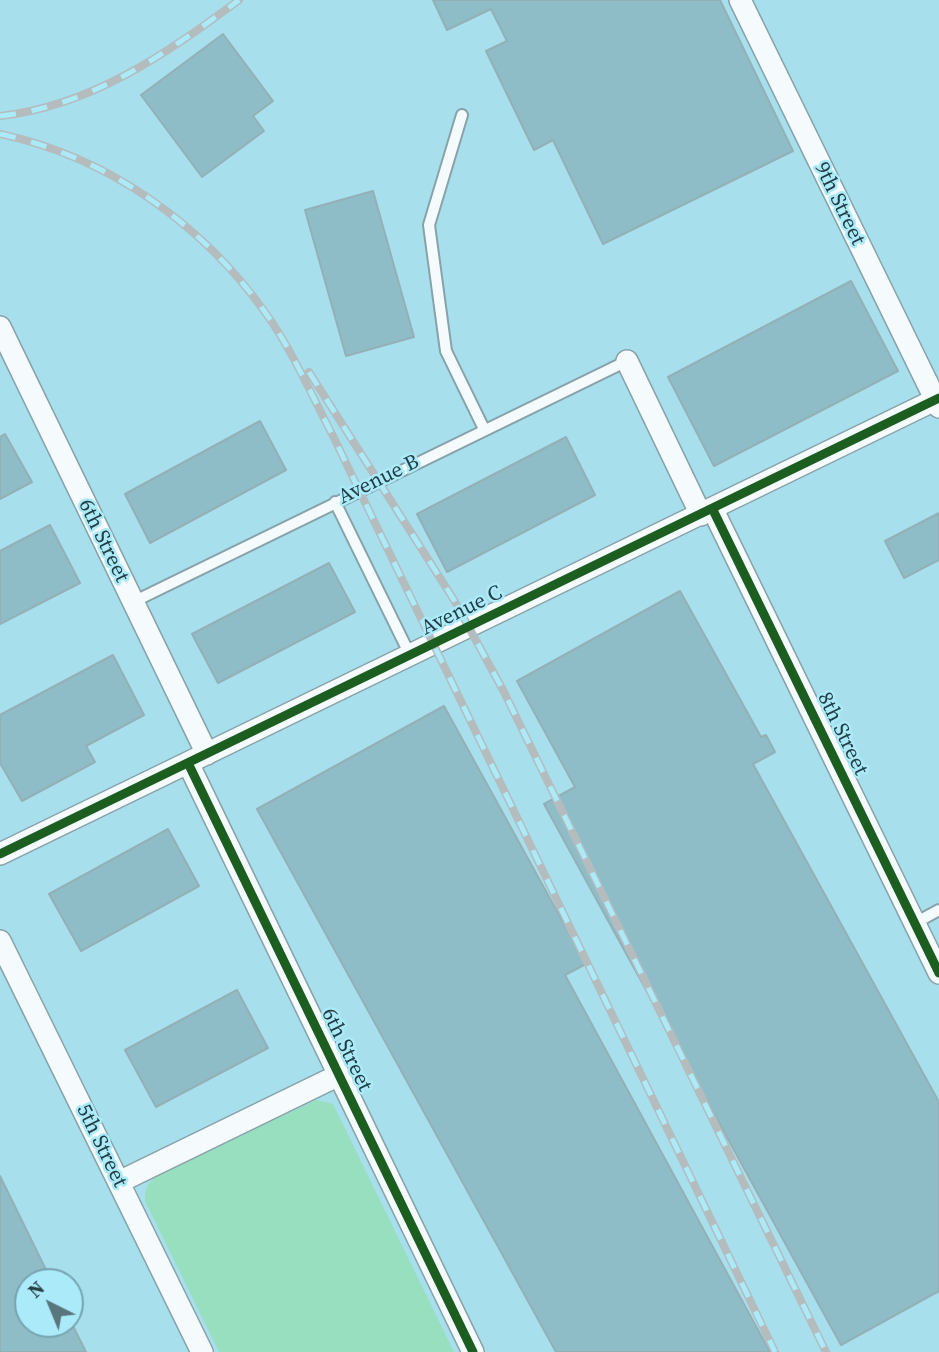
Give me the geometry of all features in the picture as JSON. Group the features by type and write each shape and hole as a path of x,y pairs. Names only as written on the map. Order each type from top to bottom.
{"street":[{"name":"9th Street","path":"740,0 938,402"},
{"name":"6th Street","path":"0,327 133,603 198,758 339,1075 473,1352"},
{"name":"8th Street","path":"627,361 707,512 939,973"},
{"name":"Avenue C","path":"0,854 938,402"},
{"name":"5th Street","path":"0,941 202,1352"},
{"path":"119,1182 339,1075"}],"lane":[{"path":"462,115 429,226 446,351 484,429"},
{"name":"Avenue B","path":"133,603 627,361"},
{"path":"335,502 410,655"},
{"path":"915,923 939,910"}],"shaded area":[{"path":"0,0 939,0 939,1352 0,1352"}],"green space":[{"path":"316,1100 333,1104 454,1352 219,1352 145,1201 147,1186 158,1175"}],"building":[{"path":"433,0 720,0 793,151 603,244 553,140 534,150 486,51 507,41 491,9 447,30"},
{"path":"223,34 273,101 253,116 264,131 202,177 141,95"},
{"path":"373,191 414,337 346,356 305,210"},
{"path":"851,281 898,371 714,466 668,377"},
{"path":"260,421 286,470 150,543 125,494"},
{"path":"5,434 32,482 0,499 0,437"},
{"path":"566,437 595,495 447,572 417,514"},
{"path":"939,513 939,560 904,578 885,541"},
{"path":"50,525 80,583 0,624 0,551"},
{"path":"329,563 355,612 218,683 192,634"},
{"path":"680,591 761,737 766,735 775,752 753,764 939,1102 939,1291 841,1345 544,804 575,787 517,681"},
{"path":"113,655 144,715 86,746 95,762 22,801 0,763 0,715"},
{"path":"444,706 586,964 565,975 770,1352 556,1352 257,809"},
{"path":"168,829 199,886 81,951 49,894"},
{"path":"237,990 268,1048 156,1107 125,1050"},
{"path":"0,1176 45,1268 14,1268 14,1338 79,1338 86,1352 0,1352"}],"railway":[{"path":"0,116 34,110 97,89 156,57 239,0"},
{"path":"0,134 78,159 115,177 150,199 183,224 213,252 242,282 276,329 333,436 775,1352"},
{"path":"309,372 454,600 504,692 826,1352"}],"cycle path":[{"path":"0,854 939,398"},
{"path":"713,510 939,973"},
{"path":"188,763 473,1352"}]}
